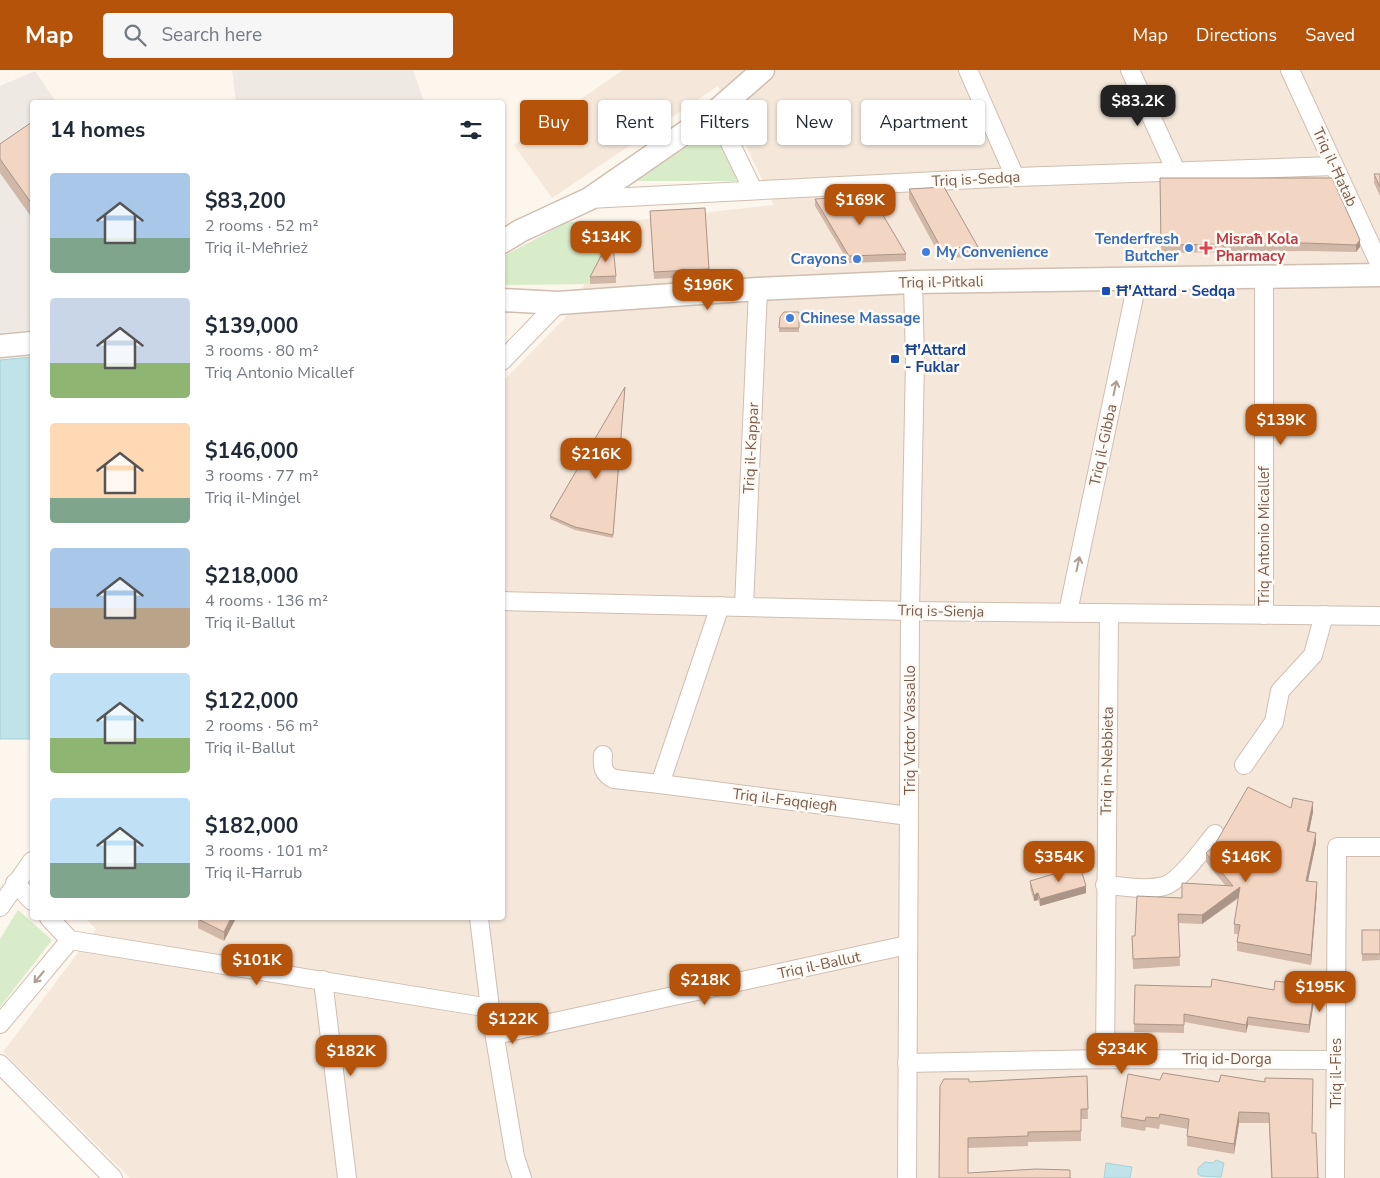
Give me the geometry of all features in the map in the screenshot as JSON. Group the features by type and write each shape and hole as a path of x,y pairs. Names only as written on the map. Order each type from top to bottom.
{"street":[{"path":"729,100 763,70"},
{"path":"968,70 1014,176"},
{"path":"1130,70 1176,171"},
{"name":"Triq il-Ħatab","path":"1290,70 1380,265"},
{"path":"505,240 520,231 589,199 681,135"},
{"path":"731,145 753,190"},
{"name":"Triq is-Sedqa","path":"589,199 1014,176 1334,166"},
{"name":"Triq il-Pitkali","path":"505,300 558,302 758,289 913,282 1380,275"},
{"name":"Triq Antonio Micallef","path":"1264,277 1264,615"},
{"name":"Triq il-Gibba","path":"1068,612 1138,278"},
{"name":"Triq Victor Vassallo","path":"907,1178 910,611 915,360 913,282"},
{"name":"Triq il-Kappar","path":"744,606 758,289"},
{"path":"505,358 558,302"},
{"path":"0,346 30,343"},
{"name":"Triq is-Sienja","path":"505,601 910,611 1380,616"},
{"path":"660,784 720,606"},
{"name":"Triq in-Nebbieta","path":"1105,1059 1105,885 1109,613"},
{"path":"1244,765 1274,722 1280,691 1313,656 1324,615"},
{"name":"Triq il-Faqqiegħ","path":"603,755 604,771 614,779 909,816"},
{"path":"1105,885 1150,888 1165,886 1177,878 1216,834"},
{"name":"Triq il-Fies","path":"1335,1178 1337,847 1380,847"},
{"path":"0,907 30,863"},
{"path":"15,883 30,899"},
{"path":"51,920 70,940 490,1008"},
{"path":"479,920 490,1008 496,1035 514,1157 522,1178"},
{"path":"0,1024 70,940"},
{"name":"Triq il-Ballut","path":"496,1035 907,946"},
{"path":"323,980 348,1178"},
{"name":"Triq id-Dorga","path":"907,1063 1105,1059 1336,1060"},
{"path":"0,1064 113,1178"}],"shaded area":[{"path":"232,70 413,70 423,100 236,100"},
{"path":"623,70 1380,70 1380,1178 130,1178 3,1052 96,929 87,920 505,920 505,379 565,318 621,222 774,205 746,145 767,145 767,100 725,100 718,86 697,100 681,100 681,111 671,118 671,100 598,100 598,145 631,145 552,198 514,145 520,141 520,145 588,145 588,100 579,100"},
{"path":"35,71 55,100 30,100 30,330 0,333 0,86"}],"green space":[{"path":"690,145 722,145 737,181 636,181"},
{"path":"567,222 621,222 588,284 505,285 505,255"},
{"path":"18,910 52,940 0,1007 0,939"}],"water":[{"path":"30,357 30,739 0,739 0,360"},
{"path":"1216,1160 1224,1163 1221,1177 1201,1176 1198,1174 1198,1168 1205,1162 1213,1163"},
{"path":"1106,1163 1132,1167 1130,1178 1104,1178"}],"building":[{"path":"30,123 30,201 0,159 0,144"},
{"path":"1374,174 1380,174 1380,187"},
{"path":"1160,178 1332,178 1360,240 1356,245 1306,243 1161,245"},
{"path":"944,187 978,247 941,248 909,189"},
{"path":"871,195 906,254 849,256 815,199"},
{"path":"705,208 709,269 654,272 650,211"},
{"path":"612,235 616,276 590,277"},
{"path":"784,312 799,312 799,328 779,328 780,317"},
{"path":"625,387 613,535 575,527 550,516"},
{"path":"1248,787 1291,808 1293,798 1313,802 1307,831 1316,833 1306,881 1317,882 1311,955 1237,942 1240,925 1234,924 1240,887 1202,915 1178,914 1180,957 1133,959 1132,936 1135,936 1137,896 1182,898 1182,883 1233,886 1206,853 1214,846"},
{"path":"1080,866 1086,886 1040,899 1038,893 1034,895 1030,881"},
{"path":"200,920 230,920 224,932"},
{"path":"1362,930 1380,930 1380,954 1362,954"},
{"path":"1212,979 1274,990 1275,981 1315,986 1309,1025 1248,1017 1246,1025 1184,1014 1184,1025 1134,1024 1135,985 1211,987"},
{"path":"1163,1073 1219,1082 1221,1075 1265,1082 1265,1078 1313,1079 1312,1133 1316,1133 1318,1178 1272,1178 1269,1113 1239,1112 1234,1144 1187,1136 1189,1119 1160,1114 1159,1118 1146,1117 1145,1121 1121,1117 1128,1074 1160,1080"},
{"path":"1087,1076 1088,1109 1081,1109 1081,1131 1028,1132 1028,1136 968,1138 968,1173 1036,1169 1070,1170 1070,1178 939,1178 940,1086 944,1079 969,1079 969,1082"}],"place":[{"name":"Tenderfresh Butcher","path":"1189,248"},
{"name":"Misraħ Kola Pharmacy","path":"1206,248"},
{"name":"My Convenience","path":"926,252"},
{"name":"Crayons","path":"857,259"},
{"name":"Ħ'Attard - Sedqa","path":"1106,291"},
{"name":"Chinese Massage","path":"790,318"},
{"name":"Ħ'Attard - Fuklar","path":"895,359"}]}
